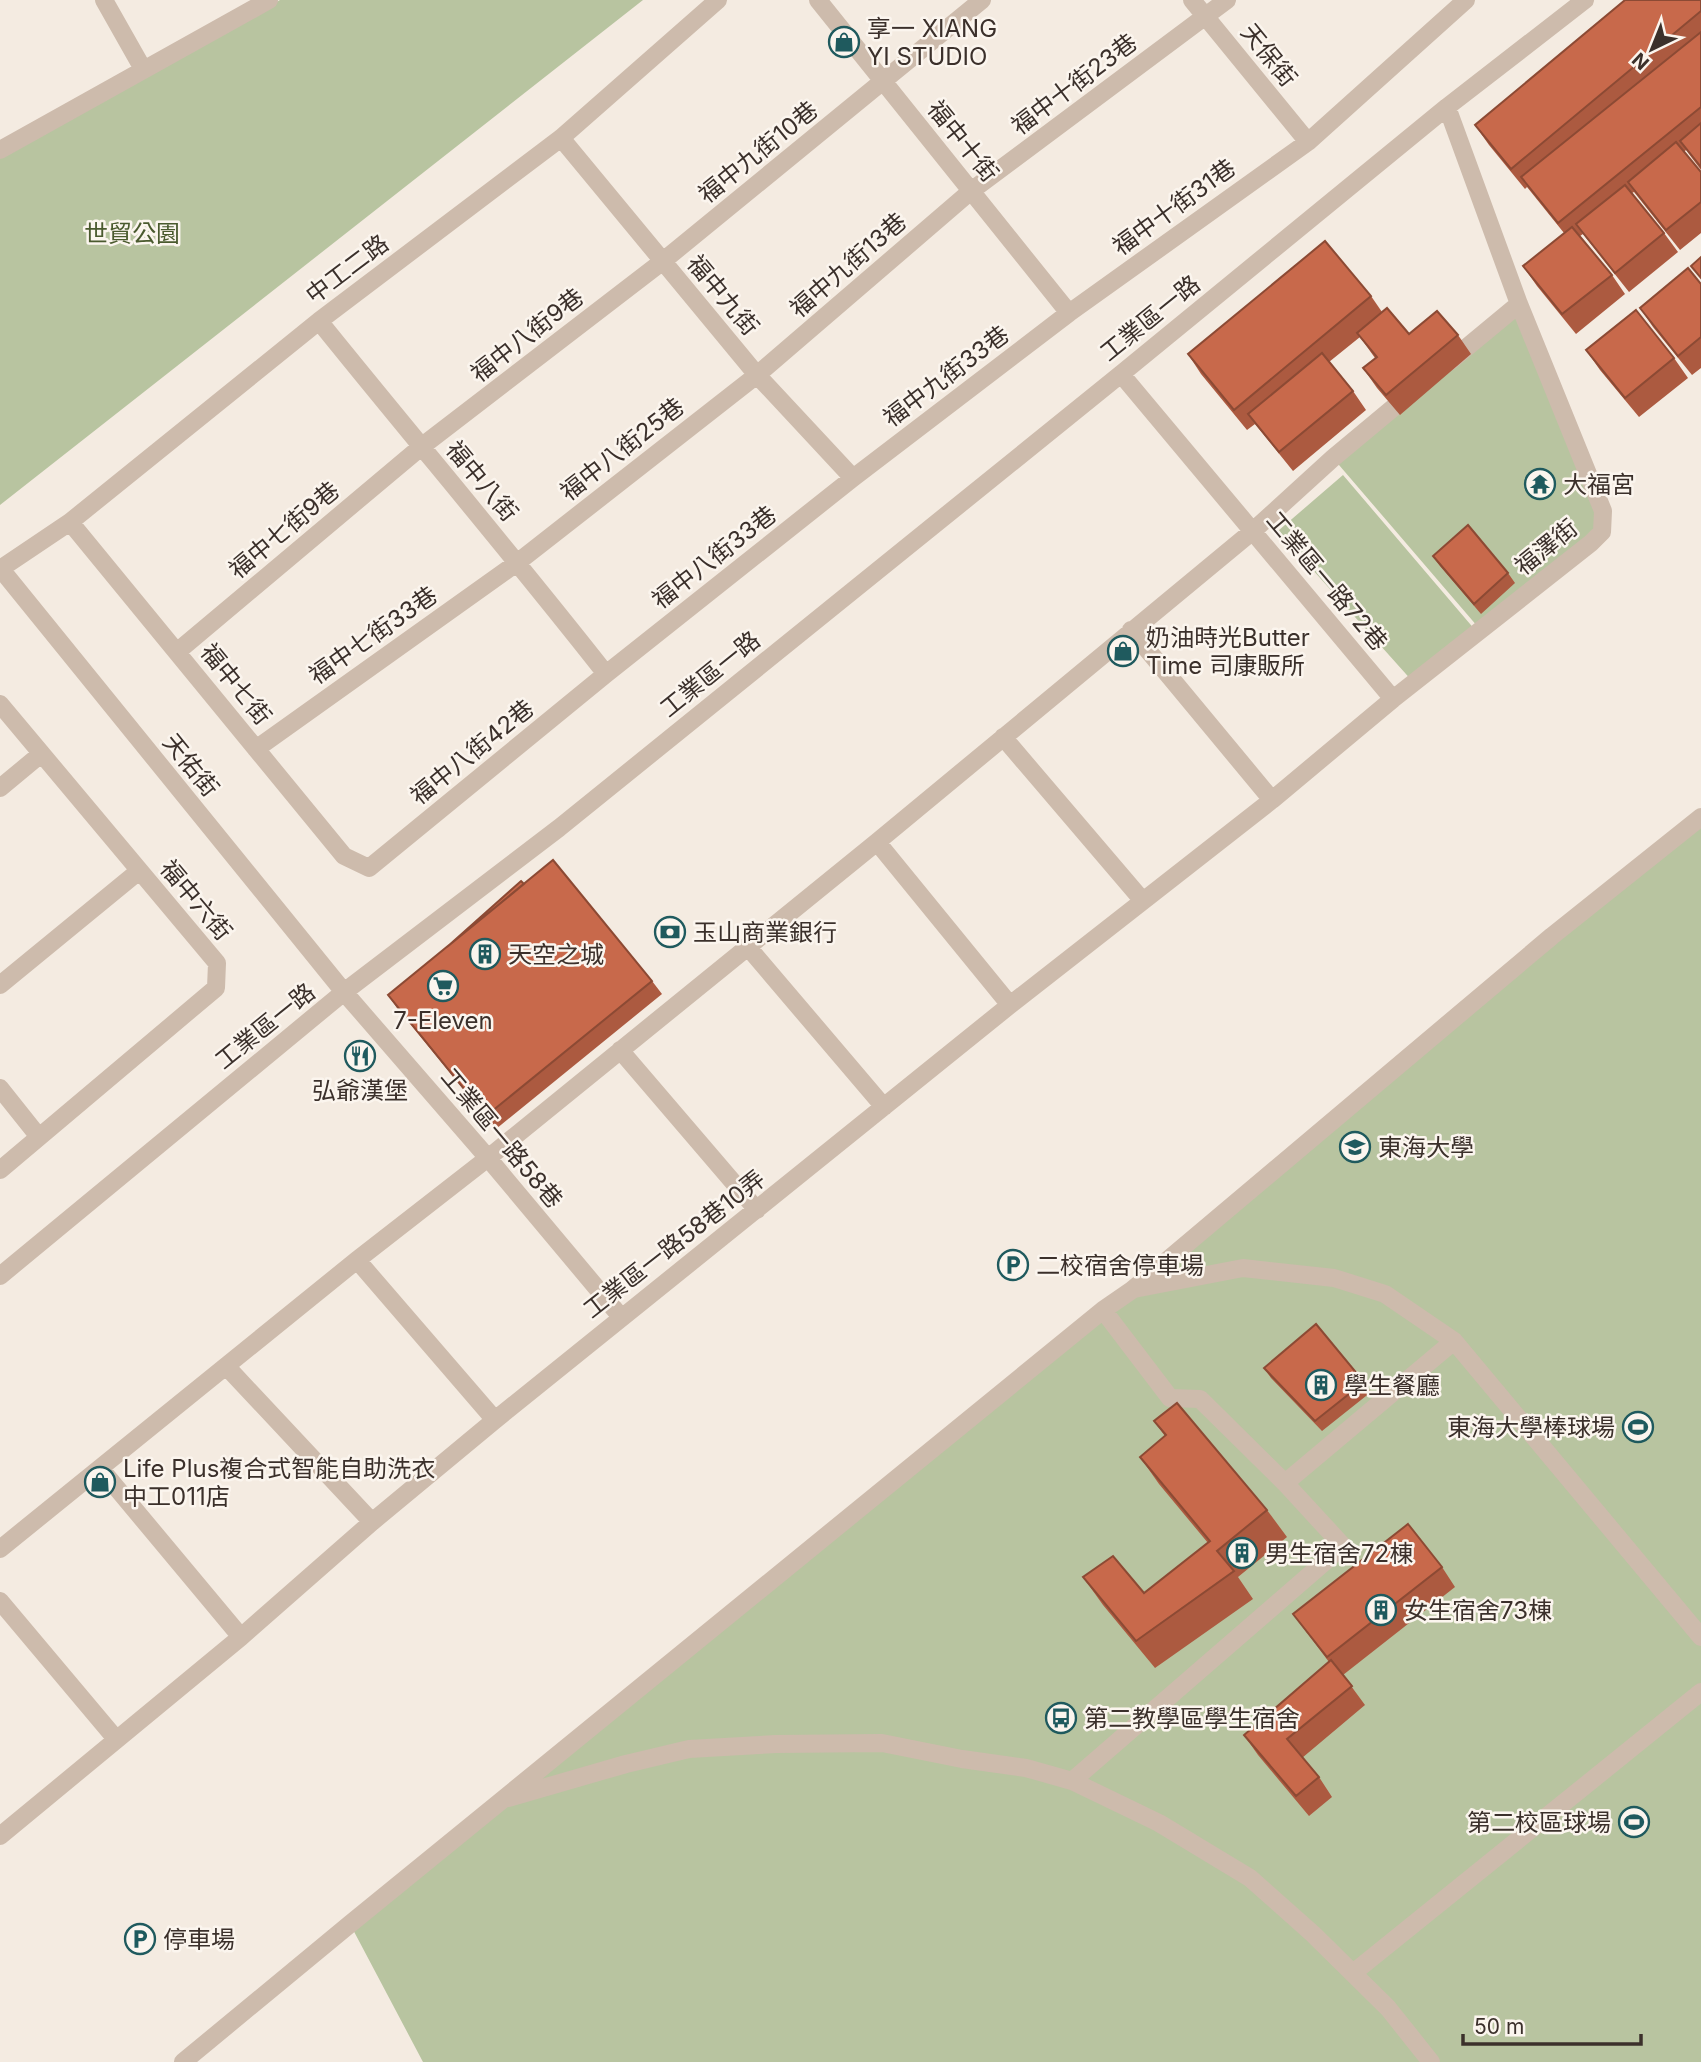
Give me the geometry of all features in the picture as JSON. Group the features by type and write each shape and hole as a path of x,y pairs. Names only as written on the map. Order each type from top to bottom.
{"street":[{"path":"104,0 143,69"},
{"path":"0,150 269,0"},
{"name":"中工二路","path":"0,569 70,522 319,320 561,138 718,0"},
{"name":"福中十街","path":"818,0 1069,313"},
{"name":"福中九街10巷","path":"663,261 982,0"},
{"name":"天保街","path":"1192,0 1308,142"},
{"name":"福中十街23巷","path":"971,191 1227,0"},
{"name":"福中十街31巷","path":"1069,313 1308,142 1466,0"},
{"name":"工業區一路","path":"0,1276 344,992 559,828 1447,107 1586,0"},
{"path":"0,1549 877,842 1254,530 1333,458 1520,304 1447,107"},
{"name":"福中九街","path":"561,138 757,375 853,478"},
{"name":"福中九街13巷","path":"757,375 971,191"},
{"name":"福中八街9巷","path":"421,447 663,261"},
{"name":"福澤街","path":"1393,699 1602,532 1604,511 1520,304"},
{"name":"福中九街33巷","path":"853,478 1069,313"},
{"name":"福中八街","path":"319,320 518,562 606,674"},
{"name":"工業區一路72巷","path":"1121,374 1393,699"},
{"name":"福中八街25巷","path":"518,562 757,375"},
{"name":"福中七街9巷","path":"178,651 421,447"},
{"name":"福中八街33巷","path":"606,674 853,478"},
{"name":"福中七街","path":"70,522 344,856 369,868"},
{"name":"福中七街33巷","path":"256,748 518,562"},
{"name":"天佑街","path":"0,569 344,992"},
{"path":"1130,630 1272,800 1393,699"},
{"name":"福中八街42巷","path":"369,868 606,674"},
{"name":"福中六街","path":"0,704 217,963 216,988 0,1170"},
{"path":"1003,737 1143,901"},
{"path":"0,788 41,754"},
{"name":"工業區一路58巷10弄","path":"0,1836 241,1637 372,1522 621,1317 1010,1005 1272,800"},
{"path":"183,2062 1103,1310 1132,1290 1552,936 1701,817"},
{"path":"877,842 1010,1005"},
{"path":"0,985 139,871"},
{"path":"747,946 884,1107"},
{"name":"工業區一路58巷","path":"344,992 621,1317"},
{"path":"620,1050 757,1210"},
{"path":"0,1088 39,1137"},
{"path":"357,1260 495,1420"},
{"path":"1132,1290 1242,1268 1334,1278 1385,1294 1454,1341 1701,1637"},
{"path":"1072,1781 1343,1546 1199,1399 1170,1398 1103,1310"},
{"path":"1284,1483 1454,1341"},
{"path":"226,1366 372,1522"},
{"path":"100,1468 241,1637"},
{"path":"0,1601 116,1740"},
{"path":"1353,1973 1701,1692"},
{"path":"501,1800 626,1764 690,1749 882,1742 962,1759 1027,1768 1072,1781 1159,1823 1250,1878 1313,1934 1388,2008 1431,2062"}],"green space":[{"name":"世貿公園","path":"280,0 643,0 0,505 0,156"},
{"path":"1519,304 1602,532 1484,634 1333,458"},
{"path":"1343,475 1476,631 1414,683 1278,531"},
{"name":"東海大學","path":"1701,817 1701,2062 423,2062 350,1924"}],"building":[{"path":"1625,0 1701,0 1701,11 1511,169 1475,125"},
{"path":"1701,32 1701,107 1558,223 1521,177"},
{"path":"1701,123 1701,167 1680,141"},
{"path":"1676,142 1701,172 1701,202 1666,230 1628,182"},
{"path":"1625,185 1664,233 1615,273 1576,224"},
{"path":"1572,227 1612,275 1562,314 1523,266"},
{"path":"1325,241 1371,296 1234,410 1188,354"},
{"path":"1701,257 1701,278 1691,266"},
{"path":"1688,268 1701,284 1701,337 1678,356 1640,308"},
{"path":"1387,308 1409,334 1437,311 1458,335 1386,395 1363,368 1377,357 1357,333"},
{"path":"1636,310 1674,358 1625,398 1586,350"},
{"path":"1322,353 1353,391 1279,452 1248,414"},
{"path":"1468,525 1508,573 1474,604 1433,556"},
{"path":"553,860 652,981 486,1116 388,995"},
{"path":"521,881 524,884 447,947"},
{"name":"學生餐廳","path":"1316,1324 1364,1382 1315,1421 1264,1368"},
{"path":"1177,1403 1267,1510 1217,1551 1234,1571 1136,1641 1083,1577 1113,1556 1144,1593 1210,1541 1140,1457 1166,1435 1154,1421"},
{"path":"1408,1524 1442,1567 1327,1657 1293,1614"},
{"path":"1331,1660 1352,1686 1287,1739 1319,1777 1296,1796 1244,1735"}],"place":[{"name":"享一 XIANG YI STUDIO","path":"844,42"},
{"name":"大福宮","path":"1540,484"},
{"name":"奶油時光Butter Time 司康販所","path":"1123,651"},
{"name":"玉山商業銀行","path":"670,932"},
{"name":"天空之城","path":"485,954"},
{"name":"7-Eleven","path":"443,986"},
{"name":"弘爺漢堡","path":"360,1056"},
{"name":"東海大學","path":"1355,1147"},
{"name":"二校宿舍停車場","path":"1013,1265"},
{"name":"學生餐廳","path":"1321,1385"},
{"name":"東海大學棒球場","path":"1638,1427"},
{"name":"Life Plus複合式智能自助洗衣 中工011店","path":"100,1482"},
{"name":"男生宿舍72棟","path":"1242,1553"},
{"name":"女生宿舍73棟","path":"1381,1610"},
{"name":"第二教學區學生宿舍","path":"1061,1718"},
{"name":"第二校區球場","path":"1634,1822"},
{"name":"停車場","path":"140,1939"}]}
